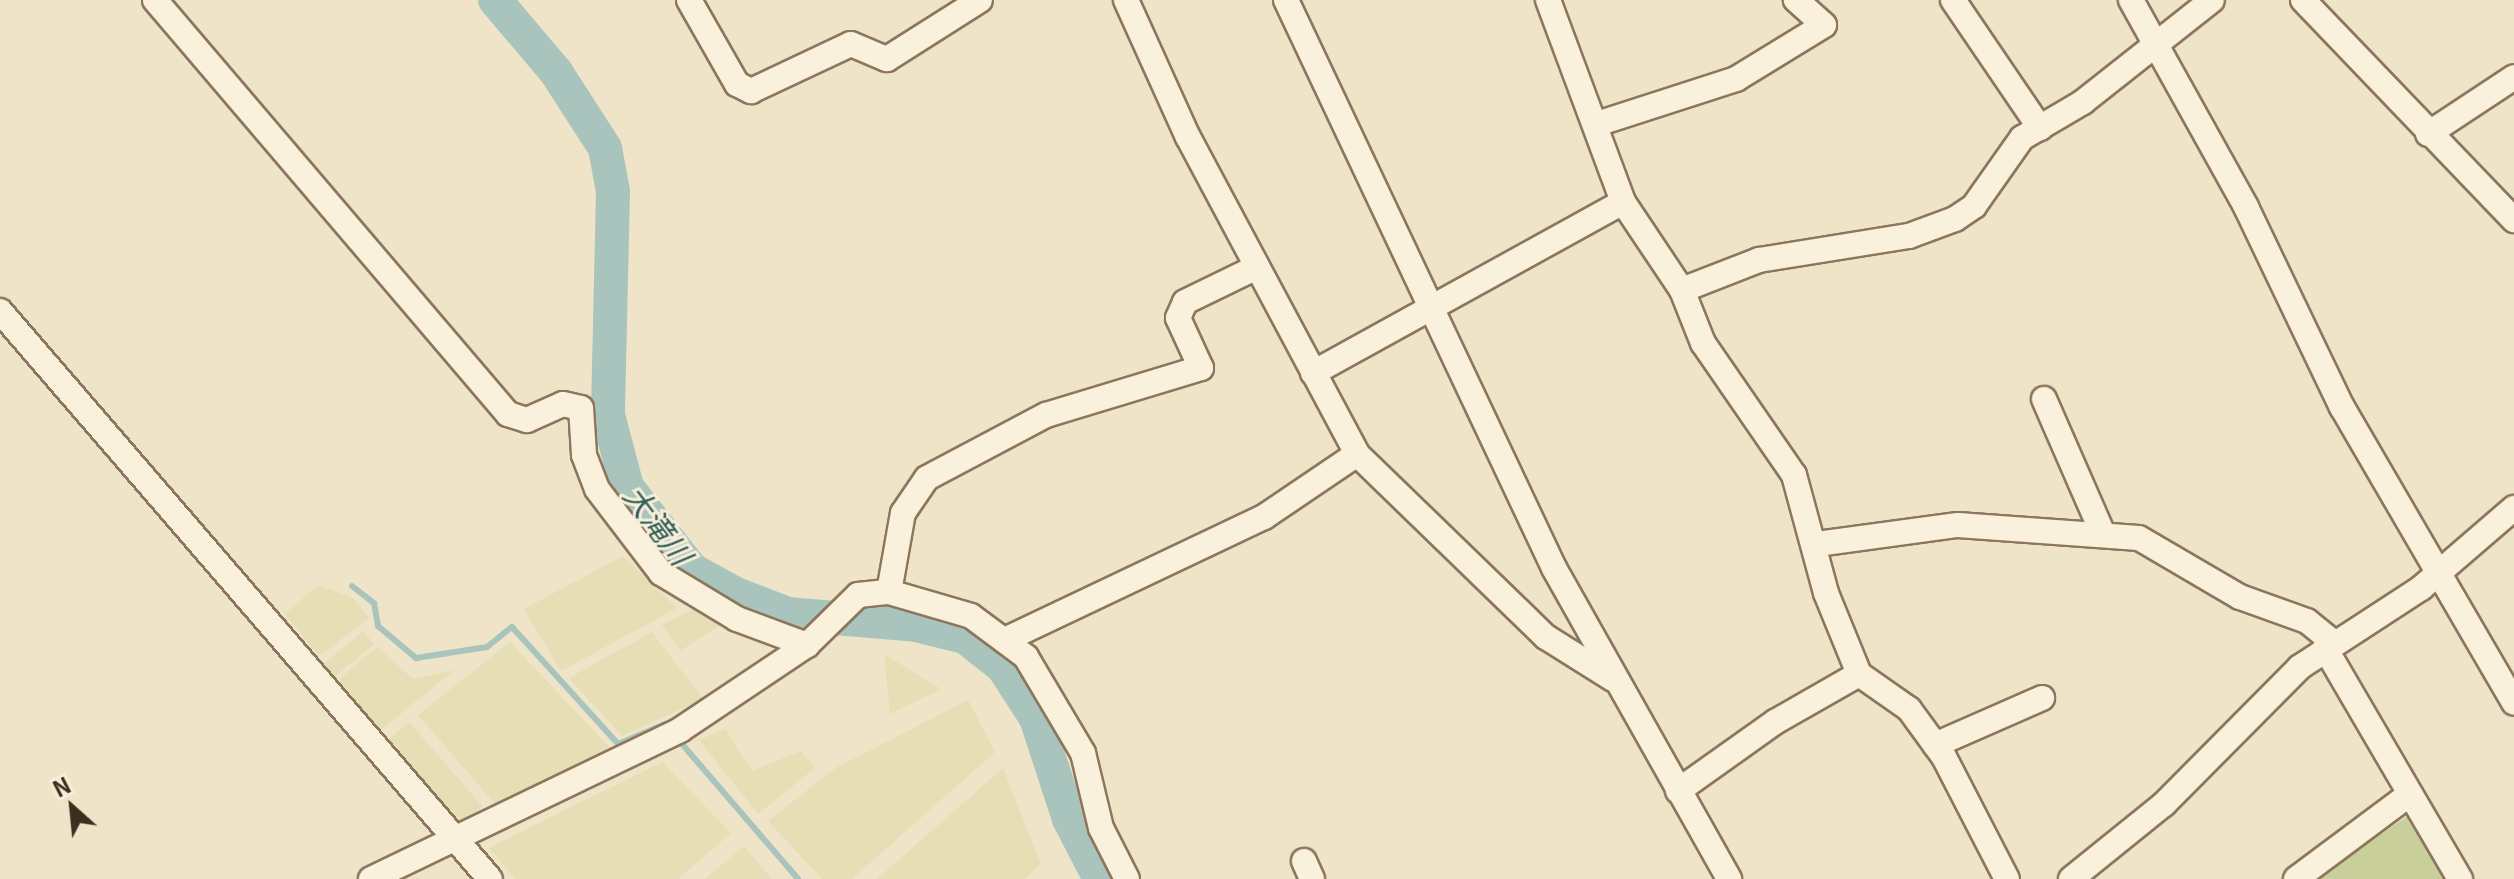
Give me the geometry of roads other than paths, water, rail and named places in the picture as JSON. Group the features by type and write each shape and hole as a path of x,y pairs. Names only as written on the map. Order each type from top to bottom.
{"street":[{"path":"155,0 508,414 527,420 563,404 581,408 584,455 597,489 661,573 737,619 814,639"},
{"path":"689,0 737,84 751,91 851,44 887,59 980,0"},
{"path":"1126,0 1257,267 1357,454 1535,627 1590,671 1613,679"},
{"path":"1286,0 1431,310 1613,679 1729,879"},
{"path":"1548,0 1597,124 1623,202 1682,290 1703,343 1794,475 1817,544 1826,593 1859,674 1909,709 1935,745 2007,879"},
{"path":"1953,0 2040,128"},
{"path":"2131,0 2157,43 2342,407 2514,703"},
{"path":"1682,290 1759,260 1909,236 1955,219 1974,206 2022,138 2040,128 2212,0"},
{"path":"2303,0 2428,134 2514,220"},
{"path":"1597,124 1736,79 1824,25 1802,1"},
{"path":"2428,134 2514,77"},
{"path":"1313,373 1623,202"},
{"path":"889,592 903,513 927,478 1046,415 1201,368 1178,318 1185,302 1257,267"},
{"path":"0,311 490,879"},
{"path":"2044,399 2102,532"},
{"path":"1009,638 1264,517 1357,454"},
{"path":"2071,879 2164,804 2329,645 2437,575 2514,508"},
{"path":"1817,544 1958,525 2102,532 2139,538 2240,597 2307,621 2329,645 2460,879"},
{"path":"371,879 680,730 814,639 858,595 889,592 971,616 1009,638 1083,753 1101,828 1127,879"},
{"path":"1678,791 1775,722 1859,674"},
{"path":"1935,745 2042,698"},
{"path":"2296,879 2410,794"}],"waterway":[{"name":"大滝川","path":"495,0 556,72 605,148 613,191 608,415 627,487 692,570 736,594 788,614 916,625 965,637 1003,667 1036,718 1069,819 1100,879"},
{"path":"352,586 374,603 378,626 416,658 487,647 512,627 618,744 665,724 669,729"},
{"path":"676,737 798,879"}]}
